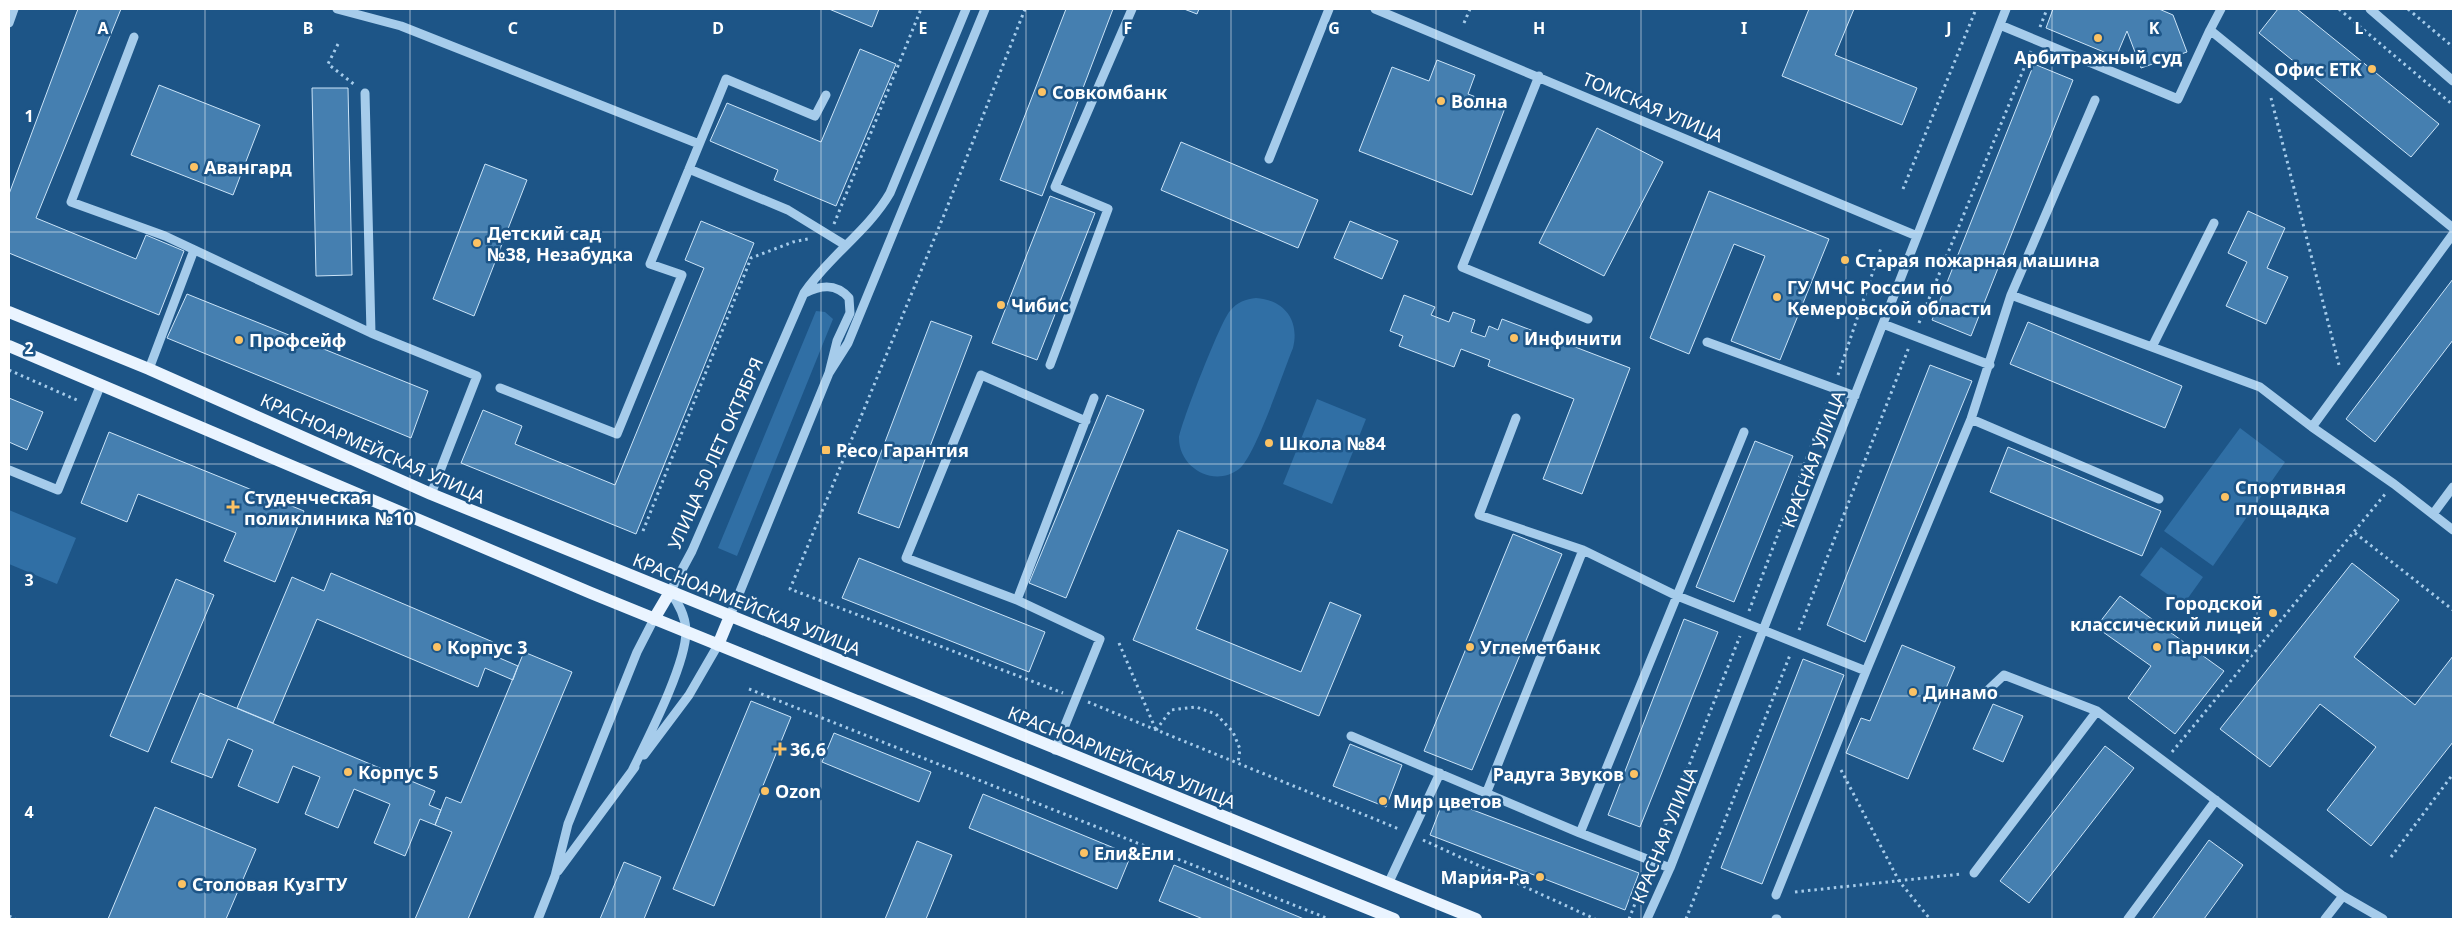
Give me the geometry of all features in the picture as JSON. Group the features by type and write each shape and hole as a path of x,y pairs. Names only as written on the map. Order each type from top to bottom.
{"main road":[{"name":"КРАСНОАРМЕЙСКАЯ УЛИЦА","path":"9,312 149,369 431,494 1055,750 1476,919"},
{"path":"9,346 654,619 1394,919"},
{"name":"УЛИЦА 50 ЛЕТ ОКТЯБРЯ","path":"654,619 670,592"},
{"name":"УЛИЦА 50 ЛЕТ ОКТЯБРЯ","path":"718,645 730,616"}],"street":[{"path":"9,22 14,9"},
{"path":"337,9 401,26 699,144"},
{"name":"УЛИЦА 50 ЛЕТ ОКТЯБРЯ","path":"670,592 692,551 804,293 817,274 882,208 890,193 966,9"},
{"name":"УЛИЦА 50 ЛЕТ ОКТЯБРЯ","path":"829,373 848,343 985,9"},
{"path":"1050,365 1108,209 1055,187 1132,9"},
{"path":"1269,159 1329,9"},
{"name":"ТОМСКАЯ УЛИЦА","path":"1375,9 1539,76 1917,236"},
{"name":"КРАСНАЯ УЛИЦА","path":"1647,919 1670,868 2006,9"},
{"path":"2000,25 2178,99 2221,9"},
{"path":"2370,9 2453,82"},
{"path":"2210,30 2265,78 2453,228"},
{"path":"134,37 71,202 165,236 371,333 477,376 431,494"},
{"path":"1539,76 1462,267 1588,319"},
{"path":"500,388 617,434 682,275 650,264 726,78 815,116 826,94"},
{"path":"365,92 371,333"},
{"path":"1776,895 1834,755 1866,671 1971,419 1990,365 2011,295 2095,100"},
{"path":"689,169 788,210 845,245"},
{"path":"2152,347 2214,223"},
{"path":"2312,427 2453,234"},
{"path":"149,369 194,250"},
{"name":"УЛИЦА 50 ЛЕТ ОКТЯБРЯ","path":"730,616 829,373 838,341 850,313 849,298 839,289 826,286 804,293"},
{"path":"2011,295 2260,388 2394,484 2453,530"},
{"path":"1883,324 1990,365"},
{"path":"1707,342 1832,390 1855,396"},
{"path":"1055,750 1100,639 1017,600 906,558 981,375 1086,421"},
{"path":"9,470 58,490 101,384"},
{"path":"1017,600 1094,398"},
{"path":"1516,418 1479,515 1582,550 1675,595 1744,624 1764,629 1795,641 1866,671"},
{"path":"1971,419 2159,498"},
{"path":"1580,833 1675,595 1744,432"},
{"path":"2433,514 2453,487"},
{"path":"1486,794 1582,550"},
{"path":"632,771 678,668 686,632 680,605 670,592"},
{"name":"УЛИЦА 50 ЛЕТ ОКТЯБРЯ","path":"538,919 555,876 568,824 637,652 654,619"},
{"name":"УЛИЦА 50 ЛЕТ ОКТЯБРЯ","path":"555,876 690,695 718,645"},
{"path":"1987,692 2004,676 2097,711 2343,896 2383,919"},
{"path":"1974,873 2097,711"},
{"path":"1351,736 1580,833 1670,868"},
{"path":"1388,884 1440,773"},
{"path":"2128,919 2216,800"},
{"path":"2325,919 2343,896"}],"path":[{"path":"644,531 751,258 793,242 830,235 921,9"},
{"path":"1025,9 944,215 790,589 1156,730 1410,834 1595,918"},
{"path":"1464,23 1470,9"},
{"path":"1903,189 1976,9"},
{"path":"1686,919 1913,337 2047,9"},
{"path":"2339,9 2453,105"},
{"path":"2408,9 2453,47"},
{"path":"338,44 328,64 365,92"},
{"path":"2265,78 2341,373"},
{"path":"1629,919 1744,624 1832,390 1881,248"},
{"path":"9,370 92,406"},
{"path":"2163,762 2356,533 2394,484"},
{"path":"2356,533 2453,610"},
{"path":"1119,643 1156,730"},
{"path":"748,689 1329,919"},
{"path":"1156,730 1171,710 1196,707 1216,714 1233,732 1240,749 1238,764"},
{"path":"1834,755 1898,881 1930,919"},
{"path":"2391,857 2453,774"},
{"path":"1796,892 1974,873"},
{"path":"9,916 15,919"}],"shaded area":[{"path":"1256,298 1275,303 1288,313 1294,329 1293,348 1268,413 1246,461 1239,469 1229,474 1209,475 1191,466 1185,458 1179,438 1181,429 1225,319 1230,311 1239,303"},
{"path":"816,311 825,312 833,319 737,556 718,548"},
{"path":"1317,399 1366,419 1332,504 1283,484"},
{"name":"Спортивная площадка","path":"2240,428 2285,462 2213,566 2164,531"},
{"path":"9,510 76,538 57,584 9,564"},
{"path":"2161,547 2203,577 2183,605 2140,575"}],"building":[{"path":"78,9 121,9 36,218 136,259 146,235 184,251 159,315 9,253 9,194"},
{"path":"829,9 879,9 872,27"},
{"path":"1066,9 1113,9 1042,196 1000,180"},
{"path":"1184,9 1199,9 1197,14"},
{"path":"1809,9 1854,9 1835,55 1917,88 1902,125 1782,76"},
{"name":"Арбитражный суд","path":"2053,9 2159,9 2173,15 2187,52 2141,68 2127,31 2116,57 2046,28"},
{"path":"2278,9 2297,9 2439,124 2411,157 2259,33"},
{"path":"860,49 896,64 836,206 774,180 778,170 710,141 727,103 821,142"},
{"path":"1437,60 1475,75 1468,94 1505,108 1472,195 1359,151 1392,67 1429,81"},
{"path":"2034,64 2073,80 1971,336 1932,320"},
{"path":"159,85 260,125 233,195 131,155"},
{"path":"312,88 348,88 352,275 316,276"},
{"path":"1597,128 1663,162 1604,276 1539,243"},
{"path":"1181,142 1318,200 1298,248 1161,190"},
{"path":"485,164 527,180 474,316 433,299"},
{"name":"ГУ МЧС России по Кемеровской области","path":"1709,191 1829,239 1780,360 1731,341 1765,256 1734,244 1689,354 1650,338"},
{"path":"1050,196 1095,213 1037,360 992,343"},
{"path":"2248,211 2285,228 2267,268 2288,277 2266,324 2226,306 2247,262 2228,253"},
{"path":"701,221 754,243 636,534 461,463 483,410 522,426 515,444 615,485 704,268 685,260"},
{"path":"1350,221 1398,241 1382,279 1334,258"},
{"path":"2453,279 2453,340 2375,442 2346,419"},
{"path":"187,294 428,391 411,438 167,338"},
{"path":"1404,295 1435,307 1431,315 1449,322 1453,312 1475,320 1471,332 1485,337 1489,326 1498,330 1502,319 1630,368 1582,494 1543,479 1574,399 1488,366 1490,360 1461,349 1454,367 1399,346 1403,336 1390,331"},
{"path":"931,321 972,336 899,528 858,513"},
{"path":"2028,322 2182,386 2165,428 2010,364"},
{"path":"1930,365 1972,381 1865,642 1827,625"},
{"path":"1107,395 1144,410 1066,598 1029,583"},
{"path":"9,398 43,412 27,450 9,442"},
{"name":"Студенческая поликлиника №10","path":"109,432 304,511 275,582 224,561 236,533 138,494 127,522 81,503"},
{"path":"1755,441 1793,456 1734,602 1696,587"},
{"path":"2008,447 2161,511 2142,556 1990,492"},
{"path":"1178,530 1228,550 1196,629 1301,672 1330,602 1361,615 1319,716 1133,640"},
{"path":"1513,534 1562,554 1472,770 1424,751"},
{"path":"859,558 1045,632 1029,672 842,598"},
{"path":"2352,563 2399,600 2354,657 2415,705 2453,656 2453,742 2371,846 2327,810 2376,747 2320,704 2270,767 2220,729"},
{"name":"Корпус 3","path":"331,573 493,642 488,653 518,666 513,680 485,668 478,687 317,619 273,723 237,708 292,577 324,591"},
{"path":"176,579 214,595 148,752 110,736"},
{"name":"Парники","path":"2120,596 2224,671 2175,734 2128,698 2151,666 2096,627"},
{"path":"1684,619 1718,632 1640,827 1608,815"},
{"name":"Динамо","path":"1902,645 1955,667 1908,779 1846,753 1861,718 1870,721"},
{"name":"Корпус 5","path":"524,652 572,672 468,919 415,919 452,832 435,825 446,797 461,803"},
{"path":"1803,659 1844,675 1762,884 1721,868"},
{"name":"Корпус 5","path":"200,693 435,791 429,805 441,810 435,825 420,819 405,856 374,843 390,804 354,789 338,828 305,814 320,777 293,766 278,803 238,786 253,750 228,739 212,778 171,762"},
{"path":"751,701 791,717 714,906 673,889"},
{"path":"1993,704 2023,716 2003,762 1973,749"},
{"path":"834,733 931,772 919,802 822,762"},
{"path":"1350,744 1402,765 1386,807 1333,786"},
{"path":"2105,746 2134,768 2029,903 2000,881"},
{"path":"983,794 1131,855 1117,889 969,828"},
{"path":"1444,799 1639,873 1625,910 1430,835"},
{"name":"Столовая КузГТУ","path":"155,807 256,849 226,919 108,919"},
{"path":"2209,840 2243,865 2204,919 2152,919"},
{"path":"917,841 952,855 926,919 885,919"},
{"path":"624,862 661,877 644,919 600,919"},
{"path":"1174,865 1304,919 1203,919 1159,901"}],"place":[{"name":"Арбитражный суд","path":"2098,38"},
{"name":"Офис ЕТК","path":"2372,69"},
{"name":"Совкомбанк","path":"1042,92"},
{"name":"Волна","path":"1441,101"},
{"name":"Авангард","path":"194,167"},
{"name":"Детский сад №38, Незабудка","path":"477,243"},
{"name":"Старая пожарная машина","path":"1845,260"},
{"name":"ГУ МЧС России по Кемеровской области","path":"1777,297"},
{"name":"Чибис","path":"1001,305"},
{"name":"Инфинити","path":"1514,338"},
{"name":"Профсейф","path":"239,340"},
{"name":"Школа №84","path":"1269,443"},
{"name":"Ресо Гарантия","path":"826,450"},
{"name":"Спортивная площадка","path":"2225,497"},
{"name":"Студенческая поликлиника №10","path":"233,507"},
{"name":"Городской классический лицей","path":"2273,613"},
{"name":"Корпус 3","path":"437,647"},
{"name":"Углеметбанк","path":"1470,647"},
{"name":"Парники","path":"2157,647"},
{"name":"Динамо","path":"1913,692"},
{"name":"36,6","path":"780,749"},
{"name":"Корпус 5","path":"348,772"},
{"name":"Радуга Звуков","path":"1634,774"},
{"name":"Ozon","path":"765,791"},
{"name":"Мир цветов","path":"1383,801"},
{"name":"Ели&Ели","path":"1084,853"},
{"name":"Мария-Ра","path":"1540,877"},
{"name":"Столовая КузГТУ","path":"182,884"}]}
